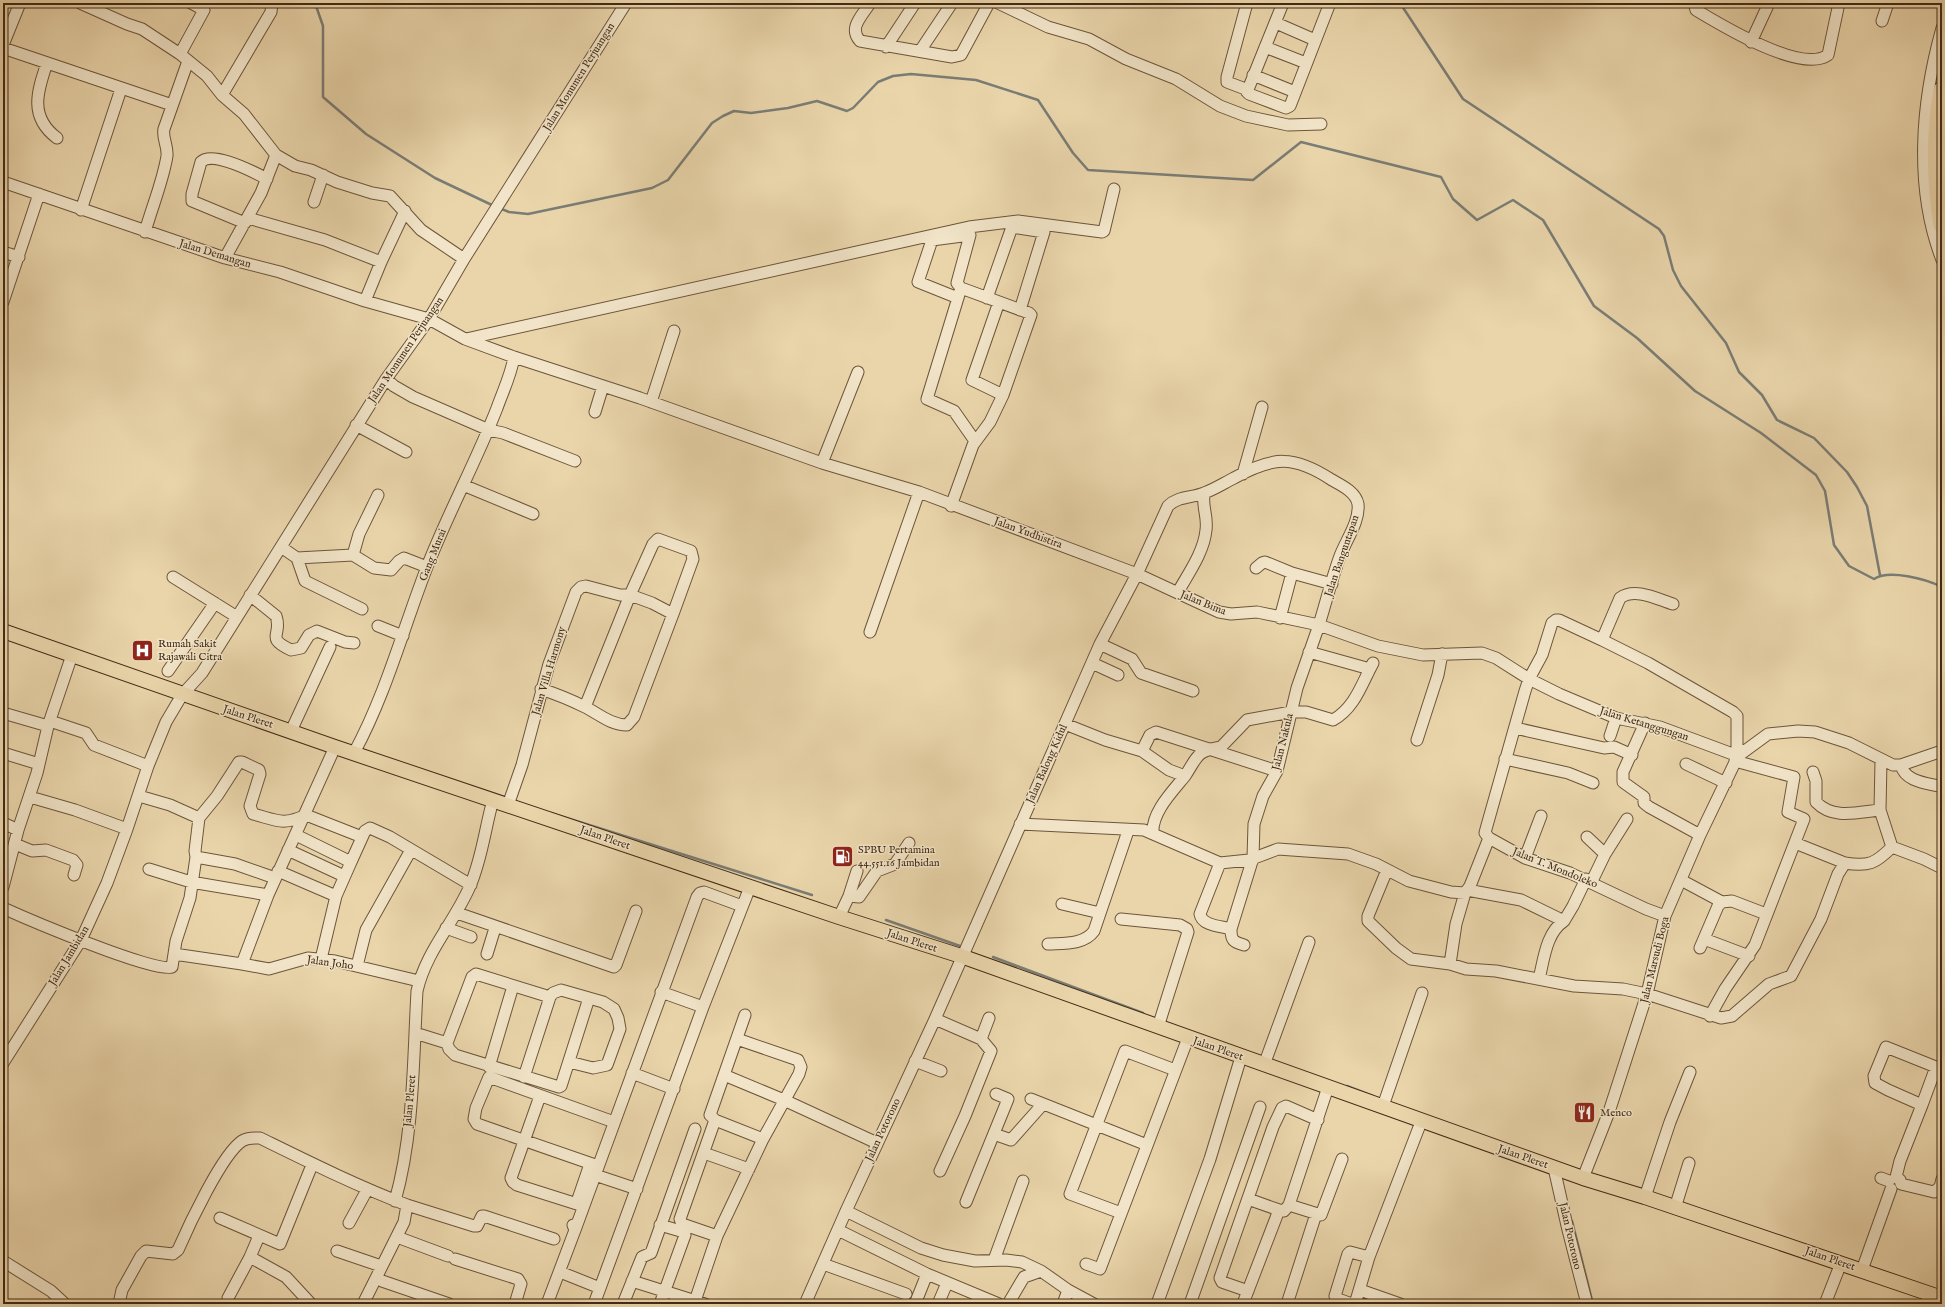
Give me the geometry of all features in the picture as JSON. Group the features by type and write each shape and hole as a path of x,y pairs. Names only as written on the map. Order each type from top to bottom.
{"highway":[{"path":"1942,90 1936,159 1937,193 1942,225"}],"main road":[{"name":"Jalan Pleret","path":"3,631 182,695 839,917 961,956 1241,1057 1383,1106 1421,1122 1583,1178 1645,1197 1942,1298"}],"street":[{"path":"3,45 20,3"},
{"path":"80,3 142,29 184,57 207,76 222,95 244,114 276,155 295,166 323,175 337,182 372,193 390,196 422,230 464,259"},
{"path":"145,232 166,158 166,144 163,133 172,105 184,57 206,7 191,3"},
{"path":"222,95 271,12 272,3"},
{"name":"Jalan Monumen Perjuangan","path":"182,695 202,673 356,425 386,379 429,319 502,198 626,3"},
{"path":"870,3 854,29 854,35 860,41 886,47 952,57 961,55 989,3"},
{"path":"886,47 915,3"},
{"path":"920,51 952,3"},
{"path":"998,3 1048,27 1089,39 1126,59 1176,79 1220,106 1246,116 1288,125 1320,124"},
{"path":"1247,3 1226,77 1227,82 1230,85 1248,90 1249,94 1286,108 1290,106 1330,3"},
{"path":"1248,90 1283,3"},
{"path":"1694,3 1696,10 1751,42 1789,55 1823,58 1828,55 1839,3"},
{"path":"1751,42 1769,3"},
{"path":"1882,21 1888,3"},
{"path":"1276,23 1315,40"},
{"path":"1942,28 1929,91 1925,123 1924,160 1926,194 1932,229 1942,260"},
{"path":"1265,47 1306,63"},
{"path":"3,48 172,105"},
{"path":"47,64 36,98 46,130 57,138"},
{"path":"1253,75 1295,92"},
{"path":"81,210 121,89"},
{"path":"225,258 261,193 276,155"},
{"path":"267,179 237,165 209,158 204,159 201,162 193,190 192,201 246,221 325,240 381,262"},
{"path":"314,202 323,175"},
{"name":"Jalan Demangan","path":"3,182 145,232 225,258 280,272 365,301 429,319 460,340 650,402"},
{"path":"460,340 969,227 1018,221 1102,232 1104,231 1114,189"},
{"path":"3,302 39,194"},
{"path":"365,301 381,262 405,211"},
{"path":"987,298 1012,227 1044,232 1020,310"},
{"path":"951,506 975,441 990,422 1003,395 1031,315 987,298 960,293 918,282 933,240 970,235 957,284 960,293 927,399 954,411 975,441"},
{"path":"3,252 19,257"},
{"path":"999,302 972,380 973,382 1003,395"},
{"path":"650,402 674,331"},
{"name":"Gang Murai","path":"354,753 370,723 427,567 489,430 512,369 514,357"},
{"path":"822,462 858,372"},
{"path":"386,379 394,386 413,397 489,430 503,433 575,461"},
{"path":"595,412 603,386"},
{"name":"Jalan Yudhistira","path":"650,402 822,462 919,492 951,506 1137,574"},
{"path":"1243,474 1262,408"},
{"path":"356,425 406,452"},
{"name":"Jalan Banguntapan","path":"1137,574 1168,506 1182,498 1204,494 1243,474 1278,460 1295,462 1318,470 1353,495 1358,503 1357,512 1319,625"},
{"path":"463,486 533,514"},
{"path":"870,632 919,492"},
{"path":"1178,592 1204,542 1207,516 1202,506 1204,494"},
{"path":"352,555 359,534 378,495"},
{"path":"542,689 584,707 608,721 621,725 627,725 631,722 693,559 693,554 689,550 662,539 655,541 630,596 584,707"},
{"path":"281,547 297,558 305,581 362,609"},
{"path":"297,558 352,555 374,568 381,570 391,570 399,560 404,558 427,567"},
{"path":"1256,568 1265,562 1292,573 1332,584"},
{"path":"1280,618 1292,573"},
{"name":"Jalan Bima","path":"1137,574 1219,612 1231,614 1257,612 1319,625"},
{"name":"Jalan Balong Kidul","path":"961,956 1100,644 1137,574"},
{"path":"173,576 237,617"},
{"name":"Jalan Villa Harmony","path":"508,805 522,765 542,689 560,632 576,592 581,587 586,586 620,595 630,596 652,603 673,614"},
{"path":"1602,640 1620,598 1625,594 1641,594 1673,604"},
{"path":"250,595 276,616 278,621 277,643 291,650 300,648 309,636 317,631 345,642 354,643"},
{"path":"168,671 215,603"},
{"path":"1450,964 1456,924 1466,892 1489,838 1486,833 1486,829 1529,679 1542,655 1554,621 1559,620 1648,663 1733,712 1737,716 1737,747 1740,754 1768,734 1781,731 1815,732 1849,744 1881,761 1893,765 1901,765 1942,751"},
{"path":"1319,625 1378,646 1423,655 1482,654 1496,658 1529,679"},
{"name":"Jalan Nakula","path":"1231,929 1253,858 1254,824 1263,796 1277,771 1291,712 1309,652 1319,625"},
{"path":"378,626 403,636"},
{"path":"1100,644 1132,659 1141,674 1193,691"},
{"path":"291,731 330,647"},
{"path":"1153,834 1152,826 1155,818 1199,756 1209,749 1221,748 1247,720 1291,712 1306,712 1333,720 1340,716 1358,695 1372,666 1309,652"},
{"path":"1417,740 1438,675 1442,654"},
{"path":"3,887 18,830 30,797 49,724 72,655"},
{"path":"1092,663 1118,675"},
{"name":"Jalan Ketanggungan","path":"1529,679 1616,718 1645,723 1740,754 1794,777 1788,812 1804,818 1794,843"},
{"name":"Jalan Jambidan","path":"3,1063 81,940 107,883 148,766 166,722 182,695"},
{"path":"3,713 86,732 94,745 148,766"},
{"path":"1610,736 1616,718"},
{"path":"1645,723 1632,755 1623,772 1622,777 1624,784 1641,793 1644,797 1644,803 1649,807 1700,835"},
{"path":"1065,724 1105,740 1142,751 1169,770 1185,776"},
{"path":"1515,728 1604,748 1614,747 1632,755"},
{"path":"1142,751 1150,735 1156,732 1277,771"},
{"path":"242,964 276,874 306,815 336,747"},
{"path":"3,753 39,764"},
{"name":"Jalan Marsudi Boga","path":"1583,1178 1609,1112 1647,994 1666,916 1700,835 1740,754"},
{"path":"1505,759 1568,773 1593,783"},
{"path":"1881,761 1880,810 1892,847"},
{"path":"3,908 142,963 164,968 172,967 176,941 190,898 191,882 196,856 195,851 199,818 217,796 237,764 242,762 257,768 260,774 250,806 253,814 284,822 292,822 306,815 362,838"},
{"path":"1686,764 1726,783"},
{"path":"1901,765 1902,771 1908,777 1942,787"},
{"path":"1814,772 1816,781 1816,802 1822,809 1844,815 1880,810"},
{"path":"138,796 170,805 199,818"},
{"path":"30,797 75,810 127,829"},
{"name":"Jalan Pleret","path":"395,1201 402,1175 409,1119 415,1033 416,991 430,953 457,913 471,885 493,800"},
{"path":"1525,858 1541,816"},
{"path":"1539,979 1549,938 1555,928 1564,921 1627,819"},
{"path":"3,824 18,830"},
{"path":"1020,824 1128,831 1144,830 1220,863 1250,860 1278,849 1348,854 1366,859 1409,880 1451,892 1466,892 1521,900 1564,921"},
{"path":"321,959 336,896 367,829 374,829 471,885"},
{"path":"1048,944 1083,940 1091,936 1128,831"},
{"path":"296,835 351,862"},
{"path":"1588,837 1606,854"},
{"name":"Jalan T. Mondoleko","path":"1489,838 1525,858 1588,881 1646,909 1666,916"},
{"path":"849,896 859,897 877,871 895,864 910,843"},
{"path":"1710,1016 1731,979 1749,956 1755,945 1794,843 1845,863 1870,864 1878,860 1892,847"},
{"path":"15,844 32,851 46,850 73,860 76,865 74,875"},
{"path":"1892,847 1924,859 1942,868"},
{"path":"288,850 344,876"},
{"path":"357,966 366,930 411,850"},
{"path":"196,856 276,874 336,896"},
{"path":"1220,863 1200,914 1201,918 1205,922 1231,929 1231,939 1234,942 1244,945"},
{"path":"1387,870 1368,916 1368,921 1396,948 1411,958 1450,964 1466,969 1496,971 1574,986 1623,989 1647,994 1710,1016 1721,1018 1732,1016 1769,984 1791,976 1821,919 1838,874 1845,863"},
{"path":"149,869 191,882 268,895"},
{"path":"839,917 849,896 857,871"},
{"path":"1681,880 1722,902 1732,901 1766,914"},
{"path":"594,1304 703,1007 750,887"},
{"path":"575,1230 572,1220 577,1204 595,1168 614,1122 694,904 700,893 704,892 742,906"},
{"path":"1722,902 1718,906 1702,944 1749,956"},
{"path":"1062,904 1100,913"},
{"path":"457,913 495,928 614,968 636,911"},
{"path":"1121,919 1180,925 1187,929 1188,932 1158,1027"},
{"path":"446,928 471,937"},
{"path":"487,954 495,928"},
{"path":"1264,1064 1309,942"},
{"name":"Jalan Joho","path":"174,954 242,964 269,970 301,959 321,959 419,981"},
{"name":"Jalan Potorono","path":"806,1304 846,1211 935,1019 961,956"},
{"path":"550,997 476,974 474,975 447,1043 449,1050 455,1055 488,1066 558,1087 561,1086 589,998"},
{"path":"488,1066 513,986"},
{"path":"524,1077 550,997 552,993 561,990 603,1002 614,1009 618,1018 619,1034 607,1065 593,1068 569,1062"},
{"path":"661,992 703,1007"},
{"path":"1383,1106 1422,993"},
{"path":"745,1015 710,1111 710,1115 715,1120 763,1140"},
{"path":"981,1040 989,1018"},
{"path":"935,1019 981,1040 991,1051 965,1116 940,1171"},
{"path":"415,1033 447,1043"},
{"path":"1086,1264 1100,1269 1188,1038"},
{"path":"632,1281 666,1291 698,1303 717,1236 763,1140 799,1074 801,1063 792,1058 737,1039"},
{"path":"1862,1270 1892,1182 1939,1064 1886,1047 1874,1076 1874,1081 1877,1084 1922,1105"},
{"path":"1121,1213 1070,1194 1096,1126 1125,1051 1176,1070"},
{"path":"1157,1304 1210,1159 1241,1057"},
{"path":"915,1061 941,1071"},
{"path":"1645,1197 1670,1122 1690,1072"},
{"path":"632,1073 674,1089"},
{"path":"724,1075 784,1100 877,1143"},
{"path":"614,1122 489,1077 476,1108 474,1119 477,1124 525,1140 595,1168 636,1189"},
{"path":"1318,1120 1286,1106 1282,1108 1273,1127 1220,1278 1222,1282 1246,1296 1284,1208 1318,1120 1328,1087"},
{"path":"966,1202 1008,1099 996,1094"},
{"path":"540,1096 513,1173 513,1182 532,1191 577,1204"},
{"path":"1031,1099 1147,1146"},
{"path":"994,1134 1011,1140 1043,1104"},
{"path":"1190,1304 1260,1106"},
{"path":"715,1120 680,1222 717,1236"},
{"path":"1369,1257 1350,1252 1348,1254 1335,1296 1338,1299 1353,1304 1360,1290 1369,1257 1421,1122"},
{"path":"623,1304 643,1255 651,1253 695,1129"},
{"path":"118,1304 122,1290 141,1256 146,1251 173,1254 178,1250 216,1176 229,1156 242,1141 252,1138 260,1138 312,1165 395,1201 474,1226 477,1226 482,1216 484,1216 554,1239"},
{"path":"704,1153 749,1169"},
{"path":"1248,1199 1284,1208 1322,1214 1342,1159"},
{"path":"1674,1208 1689,1163"},
{"path":"220,1218 280,1244 312,1165"},
{"path":"547,1304 575,1230 595,1168"},
{"name":"Jalan Potorono","path":"1554,1168 1587,1304"},
{"path":"994,1260 1023,1181"},
{"path":"1892,1182 1934,1192 1941,1185"},
{"path":"349,1223 367,1190"},
{"path":"363,1304 381,1266 397,1238 404,1221 407,1205"},
{"path":"846,1211 921,1248 943,1255 975,1261 994,1260 1022,1262 1041,1271 1068,1290 1094,1304"},
{"path":"1287,1304 1316,1214"},
{"path":"660,1225 684,1232 685,1235 666,1291 660,1304"},
{"path":"838,1230 927,1274 999,1304"},
{"path":"228,1298 250,1258 259,1236"},
{"path":"397,1238 451,1258 518,1279 521,1284 515,1304"},
{"path":"337,1251 381,1266"},
{"path":"250,1258 286,1277 311,1304"},
{"path":"3,1261 51,1291 65,1304"},
{"path":"1825,1304 1841,1263"},
{"path":"823,1264 906,1294"},
{"path":"1008,1304 1024,1277 1037,1274 1041,1271"},
{"path":"560,1272 600,1288"},
{"path":"915,1304 927,1274"},
{"path":"382,1281 449,1304"},
{"path":"938,1304 947,1282"},
{"path":"1062,1304 1068,1290"},
{"path":"1360,1290 1400,1304"}],"waterway":[{"path":"315,3 323,26 323,97 366,134 435,178 494,206"},
{"path":"1400,3 1463,99 1659,229 1664,236 1673,270 1681,286 1726,343 1739,372 1762,395 1777,420 1814,438 1847,472 1857,487 1867,506 1880,575"},
{"path":"499,208 509,212 528,214 652,188 668,180 712,123 734,111 751,113 788,108 817,101 847,111 853,108 878,82 893,76 911,74 976,80 1038,100 1073,153 1088,170 1253,180 1301,142 1441,177 1453,199 1477,220 1513,200 1543,220 1594,306 1637,338 1695,391 1761,433 1816,475 1825,491 1834,545 1849,566 1874,579 1889,575 1908,576 1942,587"},
{"path":"551,813 812,895"},
{"path":"886,920 960,946"},
{"path":"993,957 1143,1013"},
{"path":"1347,1086 1373,1096"},
{"path":"1572,1221 1593,1304"}],"place":[{"name":"Rumah Sakit Rajawali Citra","path":"142,650"},
{"name":"SPBU Pertamina 44.551.16 Jambidan","path":"843,856"},
{"name":"Menco","path":"1584,1113"}]}
